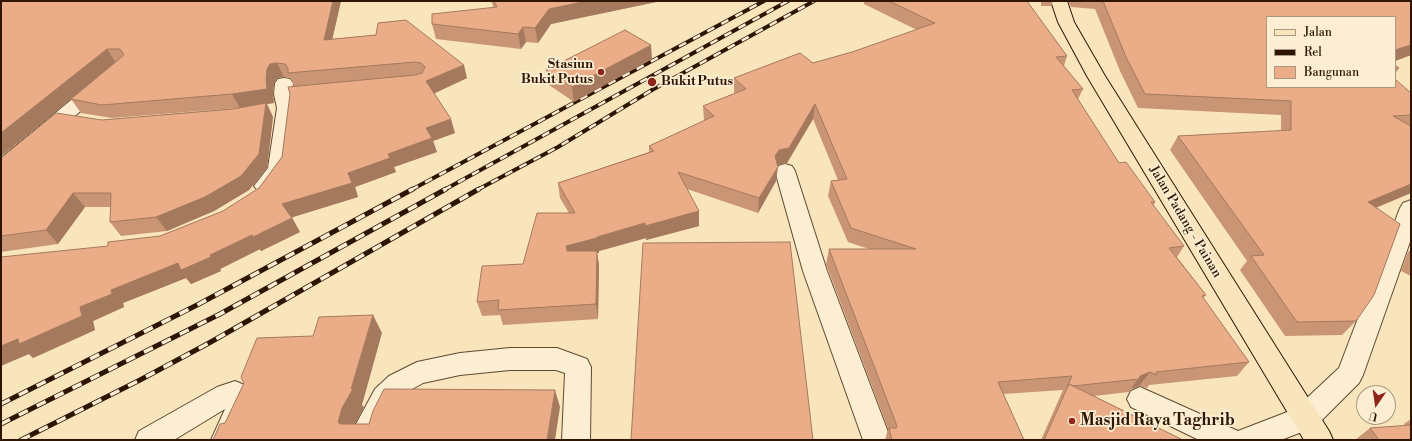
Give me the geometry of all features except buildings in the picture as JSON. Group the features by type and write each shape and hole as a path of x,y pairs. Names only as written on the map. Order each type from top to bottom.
{"main road":[{"name":"Jalan Padang - Painan","path":"1059,1 1066,22 1096,76 1312,429"}],"street":[{"path":"1,169 116,73"},
{"path":"252,200 258,196 278,170 284,98"},
{"path":"62,118 83,122"},
{"path":"785,171 815,271 863,398 877,440"},
{"path":"1248,440 1312,429 1350,375 1411,208"},
{"path":"365,440 369,426 384,397 398,384 417,373 460,364 510,358 557,359 578,367 576,440"},
{"path":"149,440 226,395 235,393 240,395 243,400 225,440"},
{"path":"1140,399 1228,440"}],"railway":[{"path":"411,190 764,1"},
{"path":"444,190 788,1"},
{"path":"477,190 558,147 652,90 814,1"},
{"path":"1,404 199,304 413,189"},
{"path":"1,424 220,314 446,189"},
{"path":"21,440 140,380 209,343 479,189"}],"place":[{"name":"Stasiun Bukit Putus","path":"601,72"},
{"name":"Bukit Putus","path":"652,82"},
{"name":"Masjid Raya Taghrib","path":"1072,421"}]}
